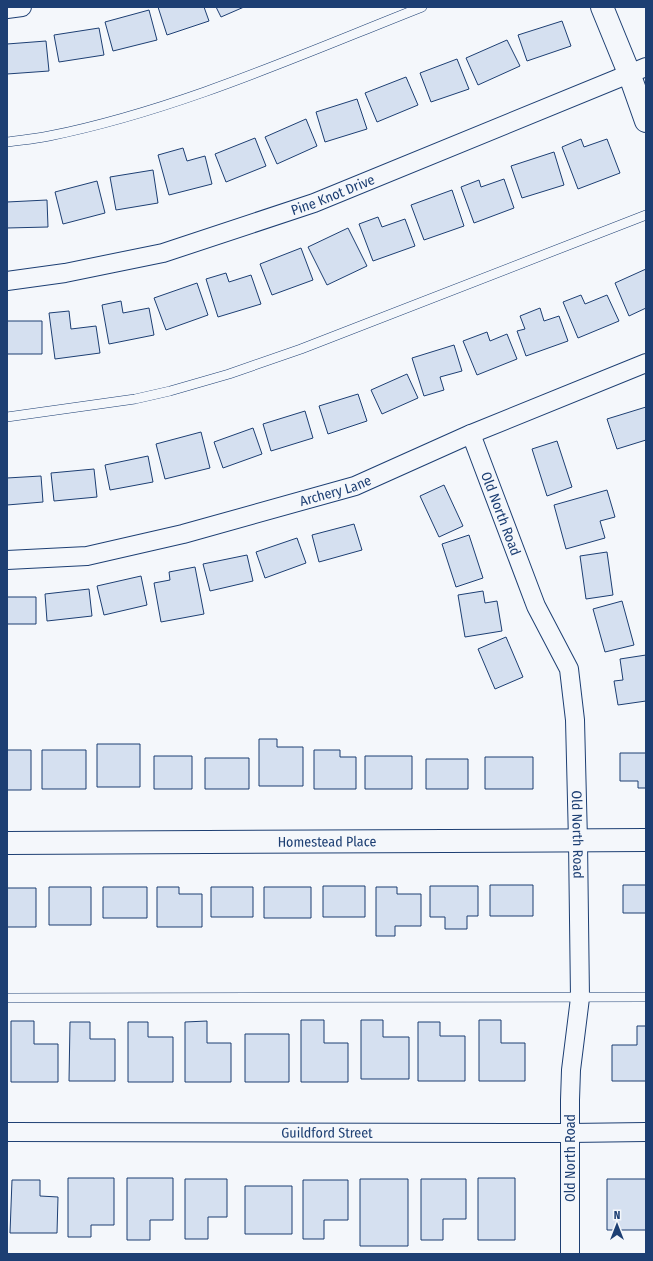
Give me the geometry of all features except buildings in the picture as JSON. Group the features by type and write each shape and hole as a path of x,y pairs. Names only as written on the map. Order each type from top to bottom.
{"street":[{"path":"7,9 22,7"},
{"path":"602,7 637,70 646,121"},
{"name":"Pine Knot Drive","path":"7,281 65,273 163,253 307,206 637,70"},
{"name":"Archery Lane","path":"7,560 87,556 183,534 355,486 471,434 646,363"},
{"name":"Old North Road","path":"471,434 536,606 569,669 575,720 580,998 571,1070 570,1254"},
{"name":"Homestead Place","path":"7,843 646,840"},
{"name":"Guildford Street","path":"7,1132 570,1134 646,1132"}],"lane":[{"path":"7,142 55,135 158,108 223,86 422,7"},
{"path":"7,417 135,399 170,391 229,374 301,349 646,215"},
{"path":"7,998 646,997"}]}
